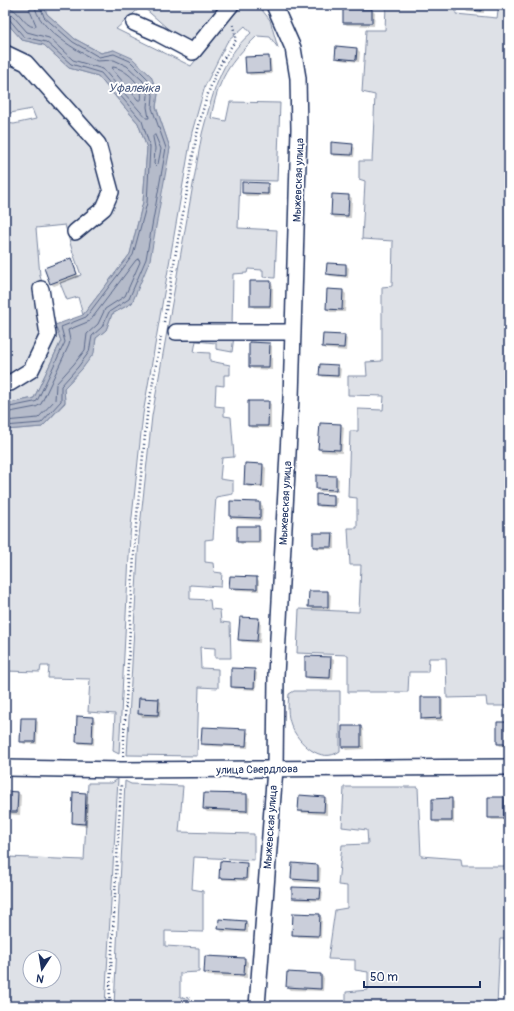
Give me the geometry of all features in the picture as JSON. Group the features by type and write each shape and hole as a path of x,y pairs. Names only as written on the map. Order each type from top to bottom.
{"street":[{"name":"Мыжевская улица","path":"257,1006 275,769 276,675 291,398 299,129 298,78 293,48 275,5"},
{"path":"134,22 193,52 231,6"},
{"path":"5,53 26,63 98,144 111,192 104,208 74,232"},
{"path":"5,384 10,383 31,370 48,335 41,289"},
{"path":"169,330 293,332"},
{"name":"улица Свердлова","path":"5,768 122,770 509,767"}],"path":[{"path":"169,330 197,134 210,88 227,51 236,40 231,6"},
{"path":"109,1006 135,536 147,415 161,337"}],"shaded area":[{"path":"43,5 224,5 194,43 175,35 142,6 116,29 191,66 224,25 243,5 258,5 270,20 278,48 270,37 257,36 247,46 226,72 221,82 211,118 226,121 230,102 280,103 277,181 240,180 238,228 277,230 275,278 263,277 263,270 248,269 247,273 233,274 232,327 234,336 232,352 216,349 216,343 196,341 194,352 210,353 210,361 230,365 230,375 224,375 224,386 216,385 215,406 224,407 224,416 231,417 234,457 222,458 220,479 233,481 233,494 216,497 213,539 205,540 205,562 213,563 214,572 222,573 221,587 190,585 190,599 210,600 211,609 220,610 221,622 230,623 231,658 215,658 215,648 200,647 201,668 218,669 218,688 199,687 197,756 127,755 139,536 152,416 202,134 219,79 240,43 251,33 245,26 227,42 205,86 192,132 143,414 130,536 119,754 113,751 115,714 88,712 90,679 48,678 49,666 41,666 40,672 5,671 5,430 42,427 65,403 64,388 82,369 93,353 96,338 106,330 112,314 132,303 170,148 156,107 158,94 114,50 101,53 75,39 47,14"},
{"path":"386,5 456,5 456,14 497,18 499,5 509,5 509,706 487,706 486,697 447,698 446,658 429,658 428,672 409,672 408,692 348,692 348,655 297,653 299,609 359,612 361,565 350,565 348,528 357,528 357,498 348,497 350,431 358,431 358,409 383,410 384,396 348,395 348,376 367,376 366,362 382,361 382,287 392,286 393,241 362,239 365,181 359,179 359,161 372,161 375,95 362,92 366,30 385,30"},
{"path":"5,19 22,40 44,45 69,68 98,76 138,123 147,148 143,202 130,254 83,315 78,297 67,300 60,283 81,275 65,225 36,228 40,276 61,341 34,398 5,404 5,123 14,124 36,119 32,109 5,114"},
{"path":"294,691 340,691 340,751 333,755 318,754 299,739 294,732 288,714 289,694"},
{"path":"118,779 105,1006 5,1006 5,832 7,832 7,857 84,860 88,783 112,783"},
{"path":"125,781 131,784 183,786 179,832 254,834 254,860 194,857 192,889 203,891 203,932 165,931 165,946 199,948 199,972 180,973 180,997 190,998 190,1006 114,1006"},
{"path":"344,787 418,787 421,856 461,859 462,866 509,866 509,939 500,939 497,1006 346,1006 346,992 368,990 368,972 355,970 355,960 328,959 335,910 347,908 347,886 338,885 342,845 368,844 367,830 342,827"}],"water":[{"name":"Уфалейка","path":"5,5 43,5 47,14 75,39 101,53 114,50 132,58 151,76 158,94 156,107 170,148 150,260 132,303 112,314 106,330 96,338 94,353 82,369 64,388 65,402 42,427 5,430 5,404 34,398 61,341 55,325 83,315 130,254 143,202 147,148 138,123 98,76 69,68 44,45 22,40 5,21"}],"building":[{"path":"464,5 482,5 481,11 464,9"},
{"path":"343,9 372,9 372,23 343,23"},
{"path":"336,46 357,48 356,60 335,58"},
{"path":"269,56 270,72 246,73 245,57"},
{"path":"331,142 353,144 352,155 331,154"},
{"path":"242,182 268,183 268,194 242,193"},
{"path":"332,194 349,195 348,216 331,215"},
{"path":"71,258 77,274 50,284 44,268"},
{"path":"327,263 346,264 346,276 326,274"},
{"path":"250,281 271,281 270,306 250,306"},
{"path":"327,289 343,290 342,310 326,309"},
{"path":"323,334 345,335 344,348 322,347"},
{"path":"249,342 270,343 269,367 249,367"},
{"path":"320,364 338,365 338,376 319,375"},
{"path":"248,401 269,401 268,426 248,426"},
{"path":"320,423 341,424 340,450 318,449"},
{"path":"245,463 263,464 262,486 244,485"},
{"path":"316,475 336,476 336,490 316,489"},
{"path":"316,494 334,495 334,506 316,505"},
{"path":"230,501 260,502 260,518 230,517"},
{"path":"237,526 259,526 259,542 237,542"},
{"path":"313,533 333,533 332,547 313,547"},
{"path":"230,576 257,577 257,589 229,588"},
{"path":"309,591 328,591 328,607 308,607"},
{"path":"240,617 259,618 257,641 238,640"},
{"path":"305,656 331,657 330,678 305,677"},
{"path":"231,668 255,669 254,688 231,687"},
{"path":"421,697 441,697 441,718 421,719"},
{"path":"139,698 159,699 158,715 138,714"},
{"path":"77,716 93,717 92,743 76,742"},
{"path":"21,718 36,718 35,742 20,742"},
{"path":"497,722 509,722 509,744 497,744"},
{"path":"342,726 361,726 361,747 342,747"},
{"path":"202,727 247,729 246,746 201,744"},
{"path":"5,791 18,792 17,812 5,812"},
{"path":"73,792 86,793 85,824 72,823"},
{"path":"204,793 247,794 247,811 203,809"},
{"path":"299,795 325,797 324,812 298,811"},
{"path":"488,797 504,797 504,818 488,818"},
{"path":"452,798 452,821 432,821 432,799"},
{"path":"220,861 247,863 246,879 219,878"},
{"path":"292,863 318,865 318,881 291,879"},
{"path":"292,887 321,888 320,899 292,898"},
{"path":"293,913 320,914 319,936 292,935"},
{"path":"219,919 246,921 245,931 218,929"},
{"path":"205,956 245,958 244,975 204,973"},
{"path":"287,972 321,974 321,989 286,987"}]}
